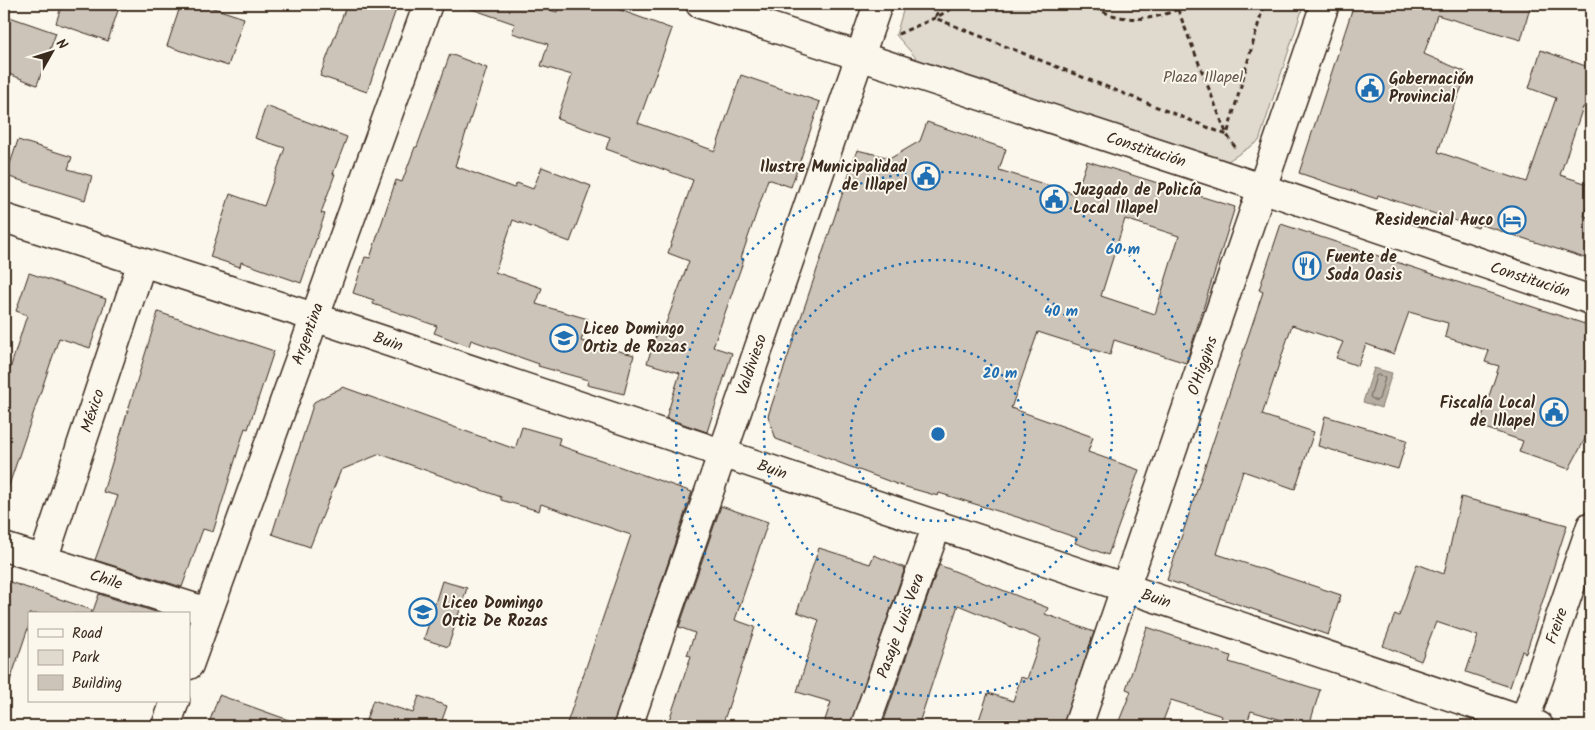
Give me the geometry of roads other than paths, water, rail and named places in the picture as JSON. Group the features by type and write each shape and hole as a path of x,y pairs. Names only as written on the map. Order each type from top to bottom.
{"street":[{"name":"Argentina","path":"190,661 428,4"},
{"name":"Constitución","path":"700,4 1591,300"},
{"name":"Valdivieso","path":"628,726 878,4"},
{"name":"O'Higgins","path":"1078,726 1127,589 1325,4"},
{"name":"Buin","path":"4,218 314,317 1529,725"},
{"name":"México","path":"43,560 142,262"},
{"name":"Pasaje Luis Vera","path":"865,726 937,525"},
{"name":"Freire","path":"1529,725 1591,526"},
{"name":"Chile","path":"4,547 208,612"},
{"path":"166,726 175,702"}],"water":[{"path":"1374,368 1392,373 1381,408 1363,402"}],"place":[{"name":"Gobernación Provincial","path":"1370,88"},
{"name":"Ilustre Municipalidad de Illapel","path":"926,176"},
{"name":"Juzgado de Policía Local Illapel","path":"1054,199"},
{"name":"Residencial Auco","path":"1512,220"},
{"name":"Fuente de Soda Oasis","path":"1307,266"},
{"name":"Liceo Domingo Ortiz de Rozas","path":"564,338"},
{"name":"Fiscalía Local de Illapel","path":"1554,412"},
{"name":"Liceo Domingo Ortiz De Rozas","path":"423,612"}],"park label":[{"name":"Plaza Illapel","path":"1203,77"}]}
